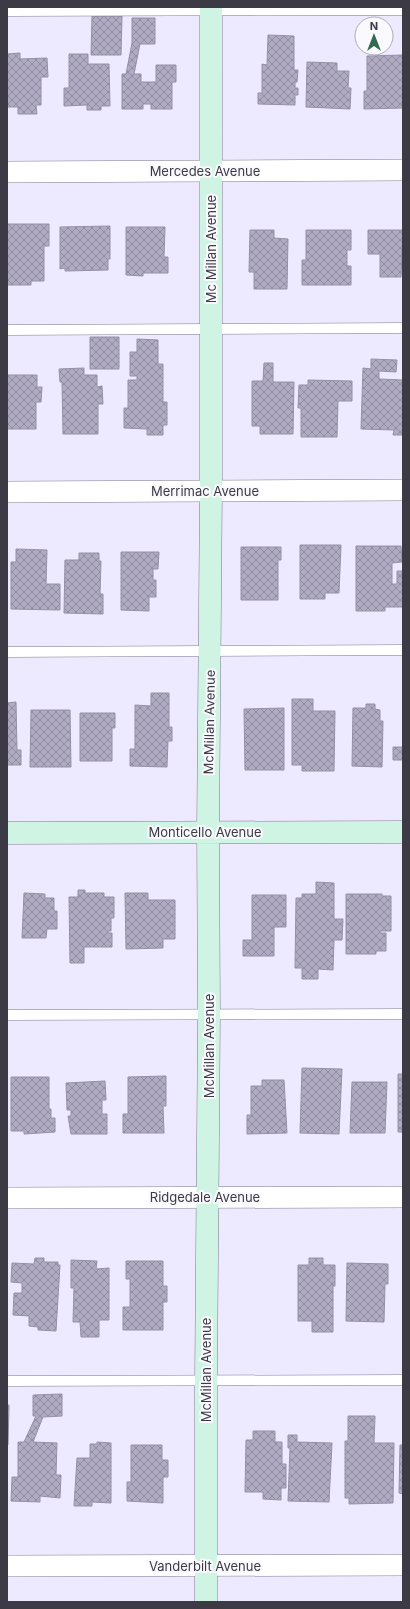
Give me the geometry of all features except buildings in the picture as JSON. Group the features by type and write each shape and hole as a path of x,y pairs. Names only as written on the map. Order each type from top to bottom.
{"street":[{"name":"Mc Millan Avenue","path":"210,9 211,490"},
{"name":"Mercedes Avenue","path":"7,172 403,170"},
{"name":"McMillan Avenue","path":"206,1602 209,1015 208,831 211,490"},
{"name":"Merrimac Avenue","path":"7,492 403,490"},
{"name":"Monticello Avenue","path":"7,832 403,832"},
{"name":"Ridgedale Avenue","path":"7,1198 207,1196 403,1197"},
{"name":"Vanderbilt Avenue","path":"7,1566 403,1565"}],"lane":[{"path":"7,11 210,9 403,10"},
{"path":"7,330 403,328"},
{"path":"7,652 403,650"},
{"path":"7,1016 403,1014"},
{"path":"7,1382 403,1380"}]}
